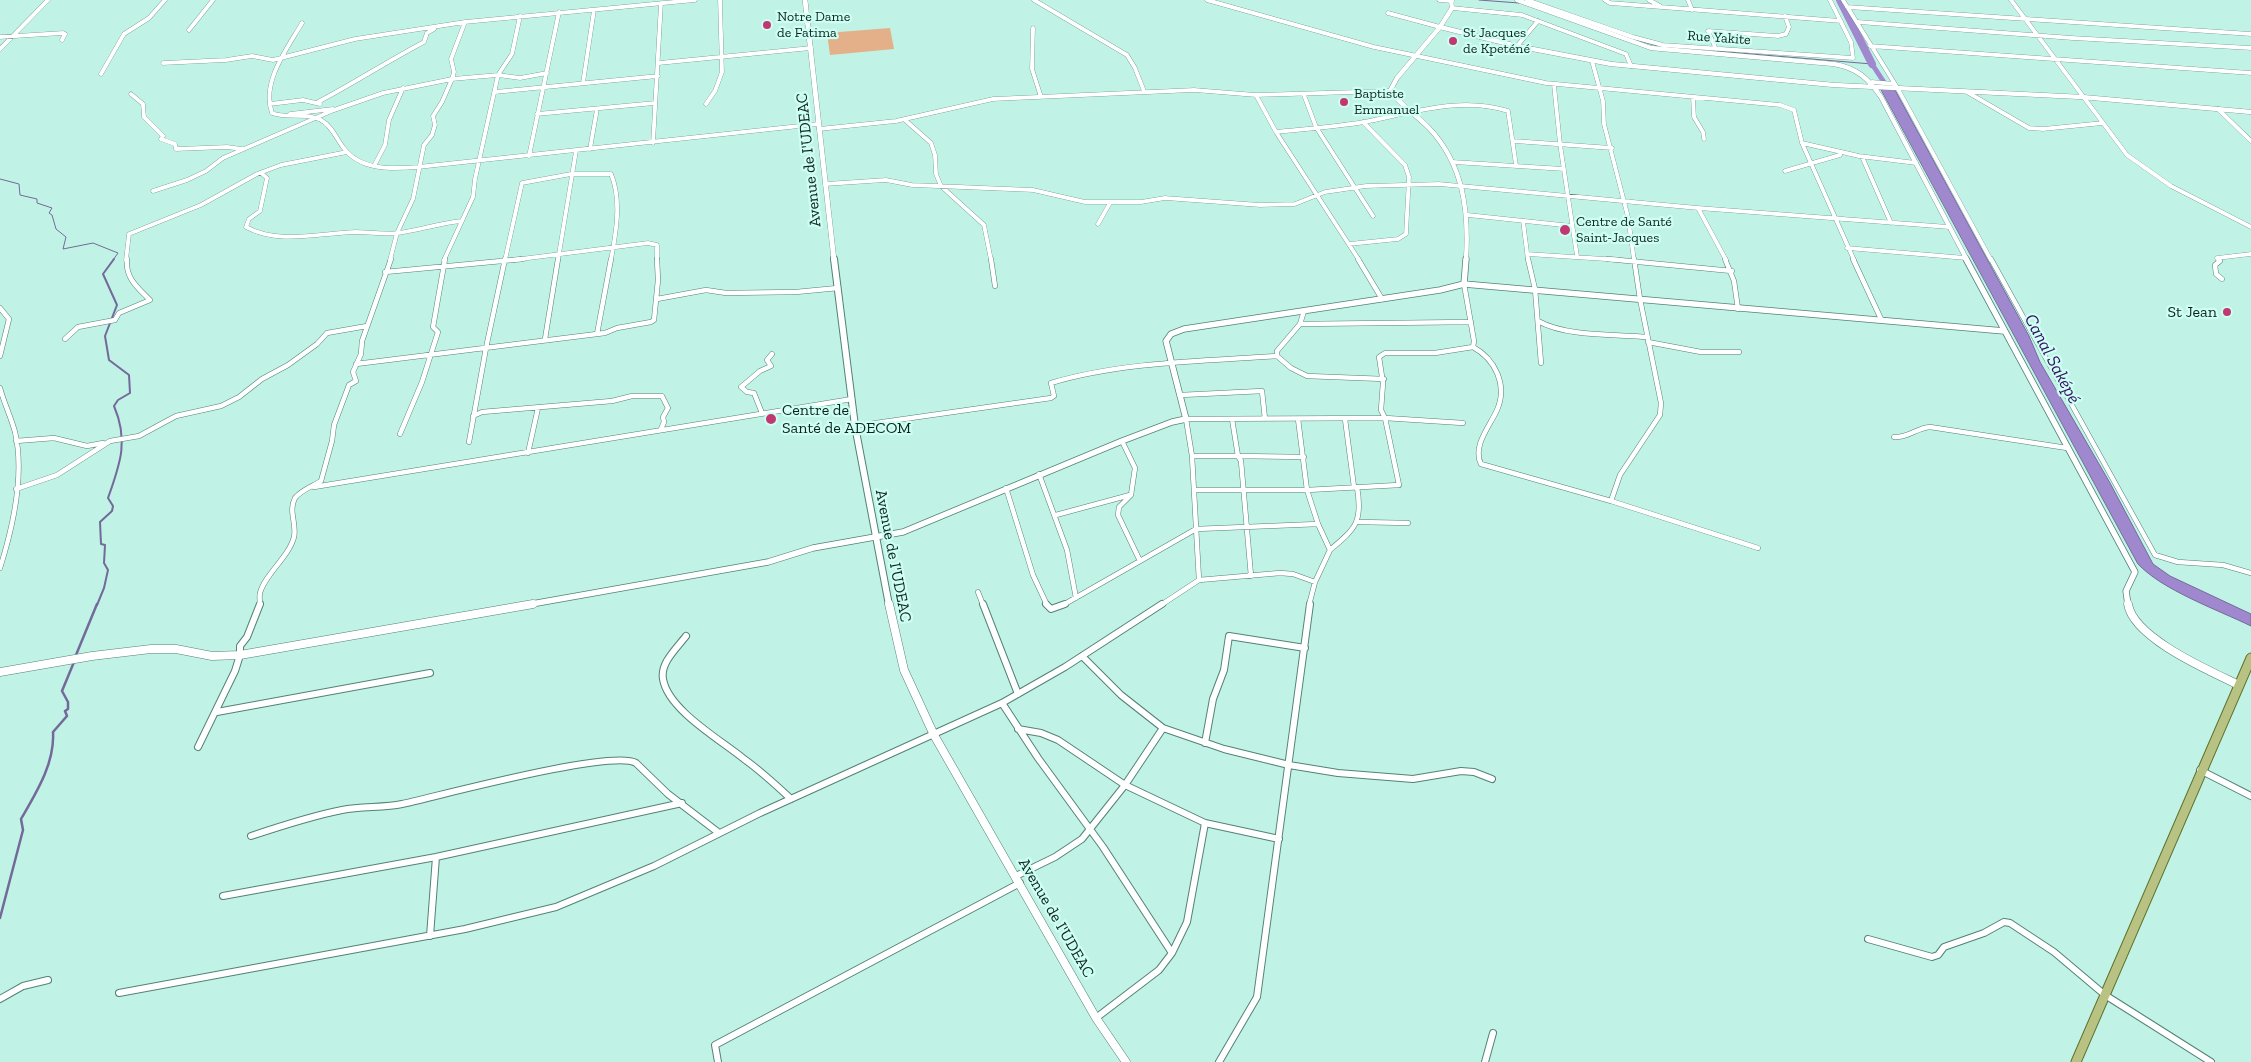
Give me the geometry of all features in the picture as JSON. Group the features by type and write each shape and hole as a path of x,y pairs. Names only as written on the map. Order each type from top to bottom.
{"main road":[{"name":"Avenue de I'UDEAC","path":"805,0 855,426 875,538 904,670 934,735 1096,1018 1126,1062"},
{"path":"2076,1062 2174,837 2200,770 2251,658"}],"street":[{"path":"0,49 48,0"},
{"path":"101,74 124,34 149,18 165,0"},
{"path":"189,30 213,0"},
{"path":"164,62 226,60 252,56 273,60 355,39 465,22 695,0"},
{"path":"706,104 715,91 722,72 720,0"},
{"path":"1034,0 1127,55 1135,68 1144,91"},
{"path":"1207,0 1309,30 1415,56 1554,84 1774,104 1791,108 1794,110 1802,143 1847,248 1881,319"},
{"path":"1390,91 1397,78 1440,27 1452,8 1451,1 1439,0"},
{"path":"1518,0 1651,48 1834,64 1858,70 1873,85 2135,572 2128,581 2127,591 2131,615 2160,644 2176,654 2239,685"},
{"name":"Rue Yakite","path":"1527,0 1653,43 1850,59 1854,55 1851,42 1830,0"},
{"path":"1606,0 1610,3 1840,21"},
{"path":"1649,0 1662,7"},
{"path":"1688,0 1692,10"},
{"path":"1843,0 1898,89 2054,375 2155,555 2178,562 2223,565 2251,573"},
{"path":"2011,0 2127,155 2138,165 2176,188 2251,227"},
{"path":"653,143 660,63 661,3"},
{"path":"1846,7 2251,34"},
{"path":"1452,8 1513,14 1538,21 1626,54 1631,66"},
{"path":"583,83 594,10"},
{"path":"529,156 537,114 548,73 559,12"},
{"path":"1388,13 1517,46 1592,61 1631,66 1873,85 1898,89 2082,97 2251,112"},
{"path":"400,434 432,353 438,332 433,327 443,278 442,263 473,197 498,75 512,54 520,16"},
{"path":"1716,49 1708,31 1778,36 1786,34 1789,27 1785,16"},
{"path":"1517,46 1538,21"},
{"path":"198,747 217,712 240,655 240,646 247,637 260,604 260,593 286,554 294,536 292,523 294,501 298,494 321,481 332,441 334,425 349,385 356,380 353,372 361,354 362,341 397,233 413,199 424,145 432,135 435,124 433,116 442,102 452,79 454,72 451,59 465,22"},
{"path":"1858,22 2039,36 2251,48"},
{"path":"302,23 271,79 270,104 272,113 316,118 328,125 347,152 355,158 374,166 388,168 418,167 819,126 876,125 905,120 976,101 1144,91 1194,90 1256,95 1390,91 1433,133 1453,162 1464,186 1468,215 1464,284 1474,341 1473,347"},
{"path":"270,104 303,100 318,102 360,80 383,63 424,42 428,32 439,26"},
{"path":"1033,28 1032,69 1041,97"},
{"path":"0,37 63,33 65,34 62,40"},
{"path":"1870,46 2251,73"},
{"path":"660,63 811,48"},
{"path":"1592,61 1606,115 1604,124 1612,148 1628,217 1640,299 1662,403 1660,416 1620,475 1611,501"},
{"path":"153,191 200,174 223,158 338,108 403,88 452,79 498,75 520,78 548,73"},
{"path":"495,92 658,76"},
{"path":"1554,84 1560,144 1577,256"},
{"path":"1873,85 1895,84"},
{"path":"374,166 385,145 389,120 403,88"},
{"path":"1967,92 2029,128 2044,129 2103,123"},
{"path":"131,94 144,104 144,117 163,136 161,139 175,144 176,148 227,147 242,150"},
{"path":"1256,95 1276,132 1349,244 1382,299"},
{"path":"1304,95 1316,127 1373,216"},
{"path":"1693,98 1694,116 1703,132 1704,139"},
{"path":"318,102 320,110"},
{"path":"537,114 655,103"},
{"path":"1276,132 1363,122 1463,105 1503,108 1508,110 1516,165"},
{"path":"277,115 338,108"},
{"path":"590,149 597,109"},
{"path":"2218,109 2251,141"},
{"path":"905,120 931,143 935,155 936,174 941,186 984,225 995,286"},
{"path":"1349,244 1404,237 1409,177 1405,166 1363,122"},
{"path":"1514,141 1612,148"},
{"path":"1802,143 1863,159 1916,163"},
{"path":"545,339 576,151"},
{"path":"65,339 78,327 112,321 119,313 150,300 132,283 126,264 129,234 201,205 261,173 294,162 347,152"},
{"path":"1785,171 1841,154"},
{"path":"1863,159 1891,223"},
{"path":"1453,162 1564,169"},
{"path":"261,173 267,178 260,210 249,219 246,227 259,234 284,237 355,232 397,233 438,223 462,220"},
{"path":"469,442 486,348 507,261 522,183 571,174 611,174 617,190 612,248 597,334"},
{"path":"826,184 886,180 912,185 1033,190 1085,202 1140,202 1165,198 1260,205 1298,203 1317,195 1355,188 1407,184 1464,186 1698,208 1949,227"},
{"path":"1098,224 1110,203"},
{"path":"1698,208 1732,271 1737,288 1738,309"},
{"path":"1468,215 1572,226"},
{"path":"1523,221 1527,254 1535,289 1540,363"},
{"path":"356,364 432,353 597,334 651,322 654,320 657,299 658,245 648,243 507,261 385,272"},
{"path":"1847,248 1966,258"},
{"path":"1527,254 1577,256 1732,271"},
{"path":"2222,279 2216,274 2215,265 2220,261 2218,258 2251,254"},
{"path":"1200,580 1192,456 1181,395 1166,341 1172,333 1464,284 2004,331"},
{"path":"657,299 706,290 726,293 796,292 838,288"},
{"path":"0,308 8,319 0,356"},
{"path":"1277,356 1279,347 1300,324 1304,311"},
{"path":"1538,321 1549,327 1564,330 1648,339 1701,352 1739,352"},
{"path":"1300,324 1471,322"},
{"path":"16,442 38,438 54,438 87,446 139,436 176,416 220,406 239,398 262,379 288,365 317,344 327,333 367,326"},
{"path":"1195,490 1307,490 1398,485 1400,482 1385,418 1380,410 1384,400 1384,379 1380,354 1435,352 1473,347 1489,356 1498,372 1499,382 1498,408 1487,426 1480,447 1478,462 1611,501 1758,548"},
{"path":"762,413 754,393 747,392 741,388 760,371 771,366 767,360 772,354"},
{"path":"855,426 1051,398 1054,396 1051,385 1053,382 1078,375 1171,364 1277,356 1288,366 1307,376 1384,379"},
{"path":"0,388 11,416 16,442 16,489 4,556 0,568"},
{"path":"1181,395 1262,391 1265,419"},
{"path":"473,416 482,412 612,401 632,396 662,396 668,408 663,417 664,422 661,430"},
{"path":"311,488 852,399"},
{"path":"528,453 538,408"},
{"path":"0,672 92,656 176,649 212,656 240,655 768,562 813,548 902,532 1039,474 1172,422 1186,419 1298,420 1385,418 1462,423"},
{"path":"1232,419 1236,450 1241,461 1251,576"},
{"path":"1218,1062 1257,997 1309,607 1315,582 1330,550 1359,522 1361,510 1345,419"},
{"path":"1298,420 1307,490 1318,524 1330,550"},
{"path":"1894,437 1904,438 1914,435 1919,428 1930,427 2067,448"},
{"path":"16,489 57,476 110,441"},
{"path":"1122,441 1135,468 1132,495 1119,506 1118,515 1140,561"},
{"path":"1192,456 1304,457"},
{"path":"1039,474 1064,535 1074,572 1076,598"},
{"path":"1006,488 1027,559 1047,606 1051,609 1056,609 1076,598 1196,529 1318,524"},
{"path":"1056,515 1132,495"},
{"path":"1359,522 1408,523"},
{"path":"119,993 430,936 556,907 654,866 791,798 1002,703 1082,656 1200,580 1280,573 1293,574 1315,582"},
{"path":"978,592 1018,694"},
{"path":"686,636 667,661 663,670 662,679 669,694 703,728 743,757 791,798"},
{"path":"1205,743 1213,699 1224,670 1229,636 1305,648"},
{"path":"1082,656 1121,695 1163,728 1224,749 1289,765 1338,773 1413,779 1462,771 1474,772 1492,779"},
{"path":"217,712 430,673"},
{"path":"1002,703 1018,729 1127,882 1151,926 1172,953"},
{"path":"718,1062 715,1044 1018,880 1082,839 1125,785 1163,728"},
{"path":"1018,729 1041,732 1058,740 1125,785 1205,822 1279,839"},
{"path":"251,836 342,809 370,804 399,805 582,764 620,759 631,760 667,793 700,816 719,833"},
{"path":"2200,770 2251,796"},
{"path":"223,896 436,857 682,803"},
{"path":"1096,1018 1167,962 1187,922 1205,822"},
{"path":"430,936 436,857"},
{"path":"1868,939 1932,957 1938,955 1944,947 1984,933 2004,922 2010,923 2054,952 2105,995 2210,1062"},
{"path":"0,999 24,986 48,980"},
{"path":"1485,1062 1493,1033"}],"shaded area":[{"path":"890,28 894,49 830,55 827,33"},
{"path":"1881,89 1895,90 2029,336 2040,362 2110,483 2153,564 2170,576 2251,614 2251,626 2176,591 2148,573 2138,564"}],"waterway":[{"path":"1479,0 1519,3"},
{"path":"1840,0 1872,64"},
{"path":"1636,40 1658,46"},
{"path":"1715,51 1872,64"},
{"name":"Canal Saképé","path":"1872,64 1891,93"},
{"path":"0,179 19,184 20,195 37,199 37,203 52,208 49,213 52,215 56,229 66,237 63,249 93,243 118,253 113,260"},
{"path":"97,605 104,588 108,570 104,563 105,545 101,544 100,522 112,511 113,506 108,498 119,463 122,442 119,419 114,406 118,400 130,393 129,375 109,360 105,336 117,305 103,274 114,259"},
{"path":"76,655 97,604"},
{"path":"0,918 23,830 21,819 48,766 53,744 53,732 67,716 65,711 68,709 68,702 62,691 74,662"}],"place":[{"name":"Notre Dame de Fatima","path":"767,25"},
{"name":"St Jacques de Kpeténé","path":"1453,41"},
{"name":"Baptiste Emmanuel","path":"1344,102"},
{"name":"Centre de Santé Saint-Jacques","path":"1565,230"},
{"name":"St Jean","path":"2227,312"},
{"name":"Centre de Santé de ADECOM","path":"771,419"}]}
